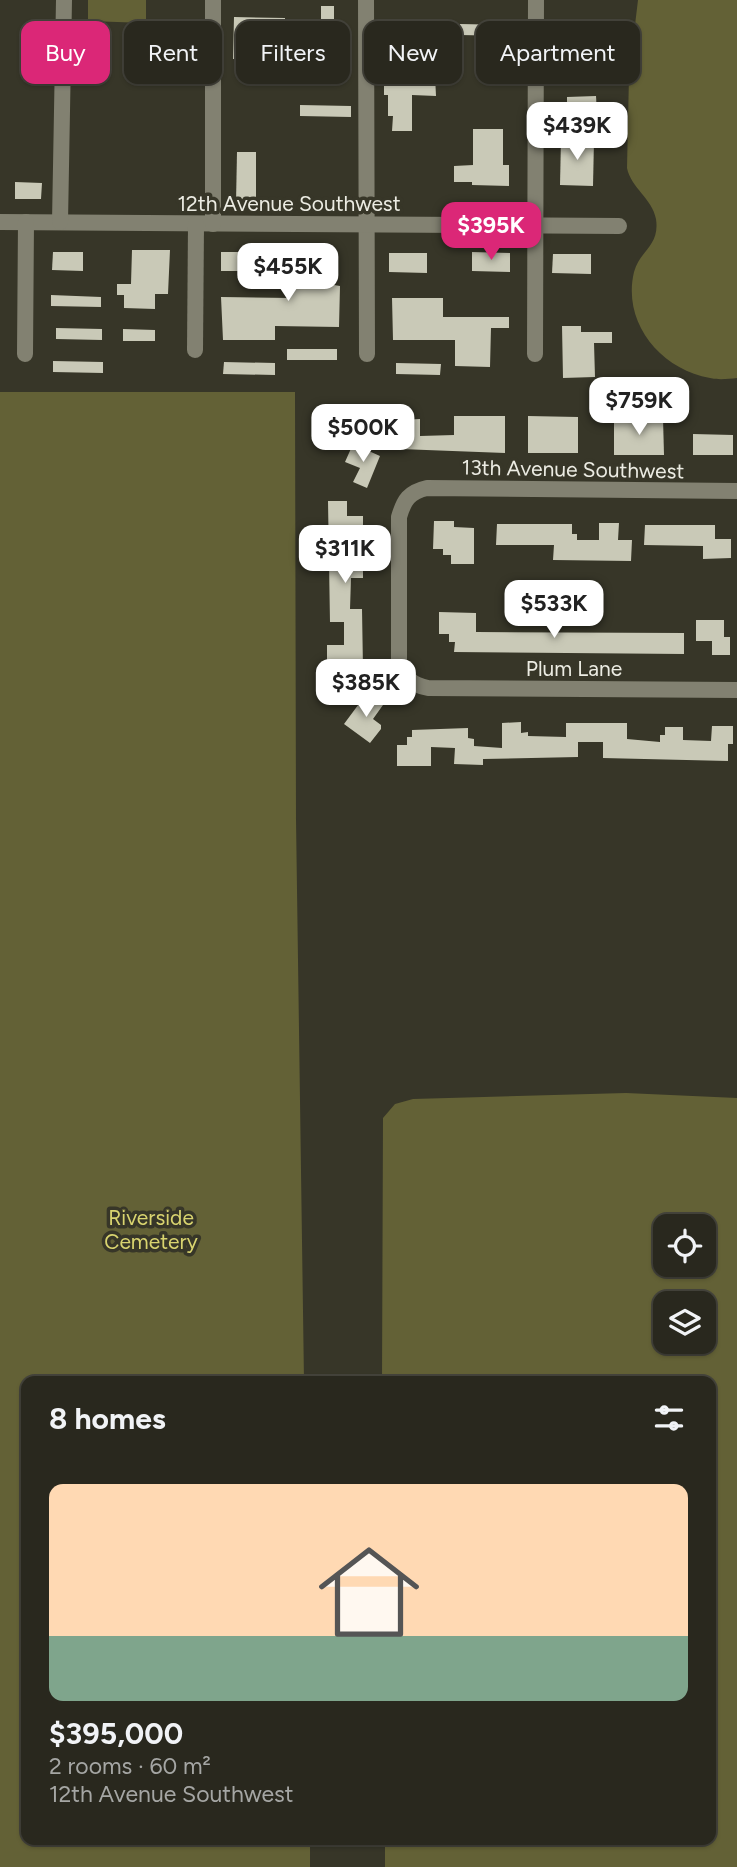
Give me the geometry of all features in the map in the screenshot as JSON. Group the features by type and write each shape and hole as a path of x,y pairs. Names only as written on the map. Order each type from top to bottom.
{"street":[{"path":"61,222 64,0"},
{"path":"195,350 204,224 213,0"},
{"path":"366,0 367,354"},
{"path":"535,354 536,0"},
{"name":"12th Avenue Southwest","path":"0,222 619,226"},
{"path":"25,354 26,222"},
{"name":"13th Avenue Southwest","path":"411,682 401,670 398,661 399,517 404,501 410,494 427,488 737,491"},
{"name":"Plum Lane","path":"411,682 428,688 737,690"}],"green space":[{"path":"88,0 146,0 146,21 88,21"},
{"path":"638,0 737,0 737,378 710,378 675,365 649,340 634,308 634,272 655,236 656,228 654,212 627,168 629,84 640,84 640,21 635,21"},
{"name":"Riverside Cemetery","path":"0,392 295,392 296,819 304,1376 21,1376 21,1845 310,1845 310,1867 0,1867"},
{"path":"626,1093 737,1098 737,1867 385,1867 385,1845 716,1845 716,1376 382,1376 383,1118 395,1104 413,1099"}],"building":[{"path":"321,6 334,6 334,21 321,21"},
{"path":"234,17 285,18 285,21 236,21 236,59 233,59"},
{"path":"462,24 476,24 476,35 462,35"},
{"path":"384,84 435,84 436,96 412,95 412,131 392,131 393,116 388,116 388,95 384,95"},
{"path":"596,96 597,114 567,115 567,97"},
{"path":"300,105 351,106 351,117 300,116"},
{"path":"473,129 503,129 503,165 509,165 509,186 454,182 454,166 473,165"},
{"path":"561,139 594,140 593,186 560,185"},
{"path":"237,152 256,152 256,203 236,203"},
{"path":"15,182 42,183 41,199 15,199"},
{"path":"132,250 170,250 168,294 155,294 155,309 124,308 124,295 117,295 117,284 131,284"},
{"path":"309,251 335,252 334,285 340,286 339,327 275,326 275,340 223,340 221,297 290,298 290,273 286,273 286,259 309,259"},
{"path":"53,252 83,252 83,271 52,270"},
{"path":"221,252 257,252 257,271 221,271"},
{"path":"472,252 510,253 510,272 472,271"},
{"path":"389,253 427,253 427,273 389,272"},
{"path":"553,254 591,254 591,274 552,273"},
{"path":"51,295 101,297 101,307 51,306"},
{"path":"392,298 443,298 443,317 509,317 509,328 491,328 490,367 455,366 455,340 393,340"},
{"path":"562,326 581,326 581,332 612,332 612,343 594,343 595,377 563,378"},
{"path":"56,328 102,329 102,340 56,339"},
{"path":"123,329 155,330 155,341 123,341"},
{"path":"287,349 337,349 337,360 287,360"},
{"path":"53,361 103,362 103,373 53,372"},
{"path":"224,362 275,363 275,375 223,374"},
{"path":"396,363 441,364 440,375 396,374"},
{"path":"454,416 505,416 505,453 400,449 400,420 420,419 420,436 454,435"},
{"path":"528,416 578,417 578,453 528,453"},
{"path":"614,418 663,418 664,455 614,455"},
{"path":"693,434 733,435 733,455 693,455"},
{"path":"353,444 380,456 367,488 353,482 360,468 345,462"},
{"path":"328,501 347,501 347,516 363,516 363,578 351,578 350,609 362,609 363,669 327,669 327,645 344,645 344,622 330,622"},
{"path":"434,521 454,521 454,527 474,528 474,564 451,564 451,555 443,555 443,549 433,549"},
{"path":"599,523 619,523 618,540 632,540 631,561 553,560 554,545 496,545 497,524 572,524 572,534 577,534 577,540 599,540"},
{"path":"645,525 715,525 715,539 731,539 731,558 703,559 703,546 644,545"},
{"path":"439,612 476,613 476,632 684,633 684,654 454,652 455,642 449,642 449,634 439,634"},
{"path":"696,620 724,620 724,637 730,637 730,655 712,655 712,641 696,641"},
{"path":"367,693 383,705 373,719 381,725 381,729 370,743 344,724"},
{"path":"521,722 521,733 528,732 528,736 566,737 566,723 627,723 627,739 660,742 660,735 665,735 665,727 683,727 683,740 711,741 712,726 733,726 733,744 728,744 728,761 603,758 603,742 578,742 578,757 483,759 483,765 454,764 455,748 431,747 431,766 397,766 397,745 407,745 407,737 412,737 412,730 468,728 468,738 474,739 474,746 502,748 502,723"}]}
